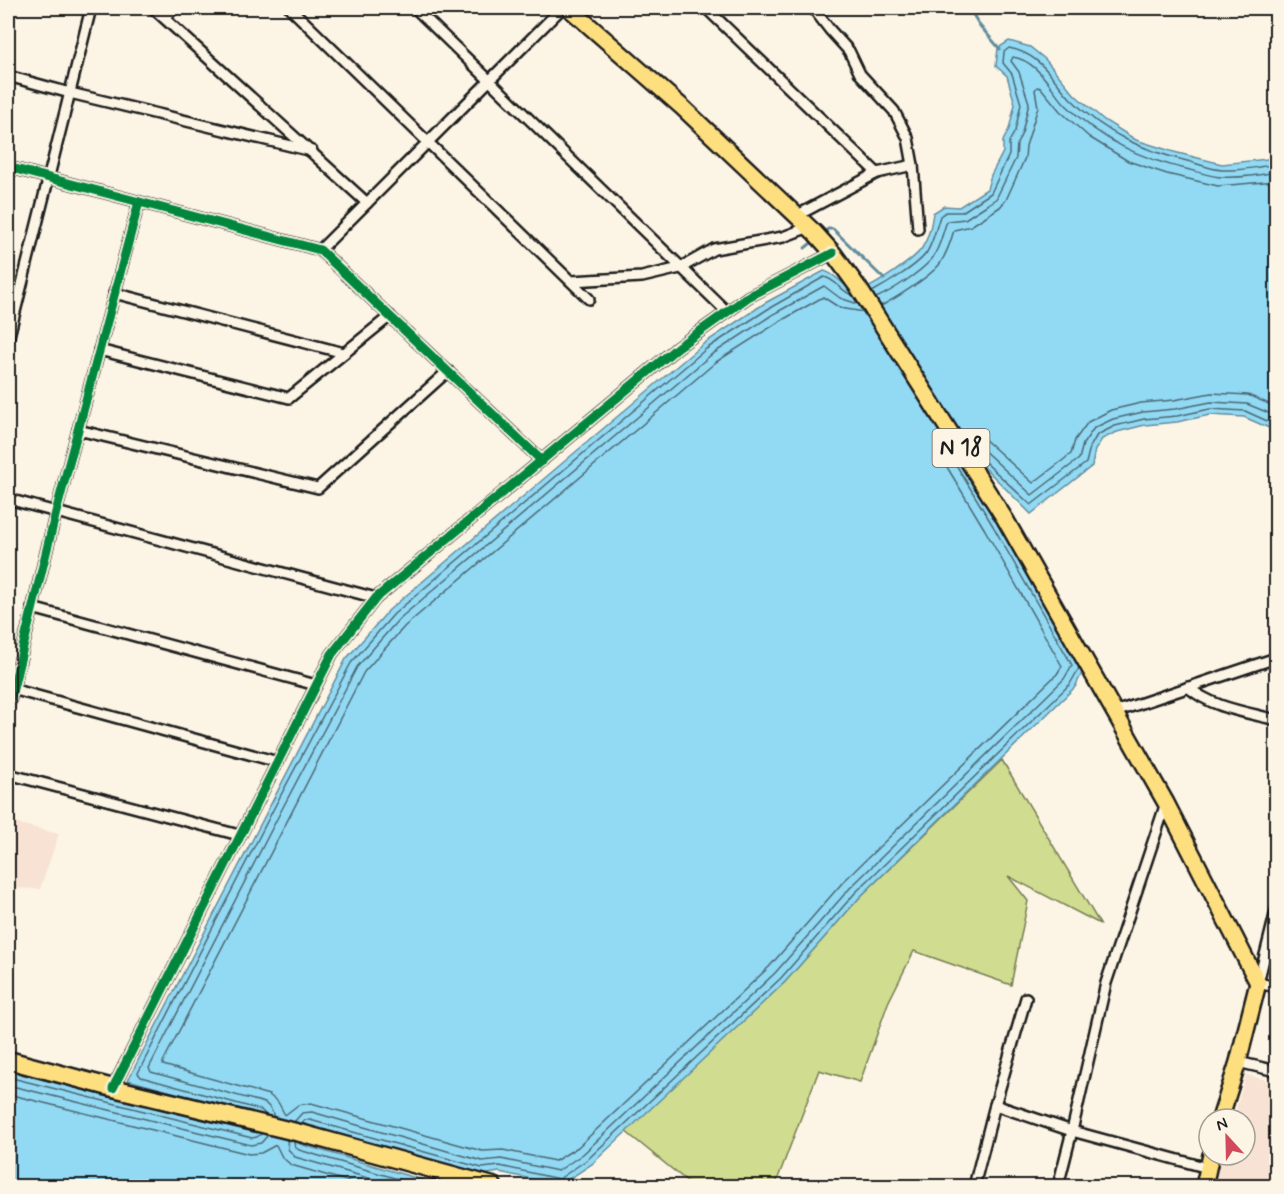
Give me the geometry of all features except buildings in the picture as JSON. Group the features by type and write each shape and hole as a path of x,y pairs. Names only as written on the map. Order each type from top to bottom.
{"highway":[{"path":"8,1060 304,1134 493,1186"}],"main road":[{"name":"N 18","path":"569,8 682,108 820,239 860,290 1011,529 1166,803 1258,982"},
{"path":"1224,1107 1238,1062 1258,982"},
{"path":"1204,1186 1209,1167"}],"street":[{"path":"8,340 91,8"},
{"path":"153,8 367,203"},
{"path":"165,18 174,8"},
{"path":"290,8 589,299"},
{"path":"415,8 727,312"},
{"path":"320,250 562,8"},
{"path":"705,8 877,173"},
{"path":"813,8 849,51 860,74 894,111 908,138 913,165 918,229"},
{"path":"8,76 312,151"},
{"path":"796,216 877,173 913,165"},
{"path":"8,167 320,250 542,461"},
{"path":"8,709 56,512 139,202"},
{"path":"571,281 642,277 681,268 714,249 783,237 820,239"},
{"path":"113,1088 332,654 376,598 678,347 748,297 820,239"},
{"path":"114,293 344,353"},
{"path":"99,350 289,398 390,316"},
{"path":"78,430 318,488 448,371"},
{"path":"8,499 376,598"},
{"path":"32,608 316,685"},
{"path":"1115,712 1276,658"},
{"path":"1188,687 1197,695 1215,704 1276,720"},
{"path":"12,689 278,762"},
{"path":"8,774 239,835"},
{"path":"1058,1186 1106,983 1166,803"},
{"path":"1276,910 1258,982 1276,987"},
{"path":"974,1186 994,1105 1026,998"},
{"path":"1238,1062 1276,1071"},
{"path":"994,1105 1072,1131 1197,1158"}],"shaded area":[{"path":"8,821 59,834 40,889 8,888"},
{"path":"1246,1075 1276,1082 1276,1186 1213,1186 1219,1167 1257,1167 1257,1107 1237,1107"}],"green space":[{"path":"1002,760 1100,924 1008,876 1028,901 1011,985 914,951 888,1003 860,1082 819,1070 775,1186 688,1182 625,1131 785,982 860,897"}],"water":[{"path":"1009,41 1030,47 1045,59 1075,95 1104,120 1136,140 1222,164 1276,158 1276,431 1244,417 1210,415 1177,422 1145,425 1117,432 1102,439 1095,450 1092,466 1031,514 964,450 1087,663 1075,687 860,897 785,982 592,1164 560,1185 499,1172 482,1175 308,1125 300,1144 443,1186 8,1186 8,1071 255,1132 260,1116 128,1080 346,659 389,610 703,344 765,303 824,271 855,290 874,284 918,253 926,240 933,213 944,206 959,207 987,189 991,175 1003,152 1003,141 1009,129 1015,104 1007,76 996,66 998,48"}],"waterway":[{"path":"969,8 980,26 1000,49"},
{"path":"822,234 828,229 833,229 884,279"},
{"path":"805,248 815,240"}],"cycle path":[{"path":"8,167 320,250 542,461"},
{"path":"8,709 56,512 139,202"},
{"path":"113,1088 332,654 376,598 678,347 748,297 833,253"}]}
